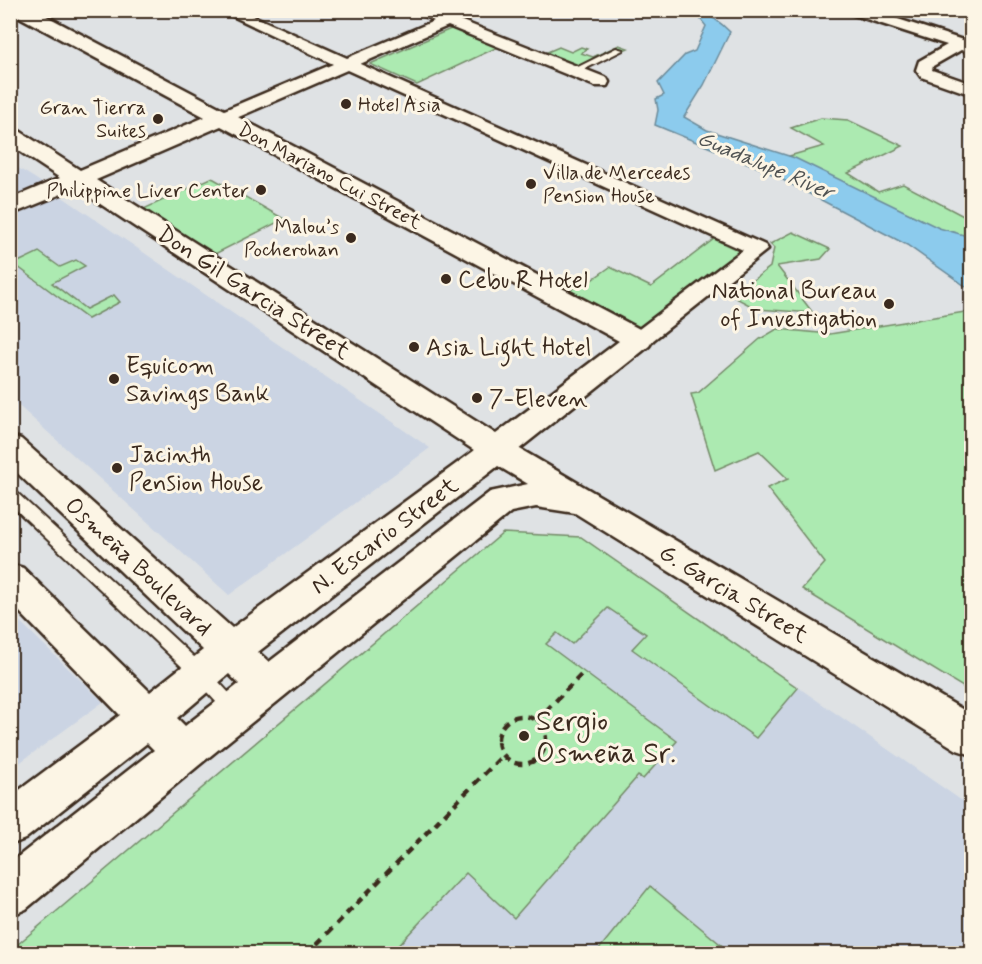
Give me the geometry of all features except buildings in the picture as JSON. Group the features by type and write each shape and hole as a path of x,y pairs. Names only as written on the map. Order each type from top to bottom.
{"street":[{"name":"Don Mariano Cui Street","path":"20,10 639,340"},
{"path":"227,10 346,64"},
{"path":"420,10 602,82"},
{"path":"864,12 966,46"},
{"path":"10,208 447,21"},
{"path":"966,46 925,64 924,70 927,74 972,90"},
{"name":"N. Escario Street","path":"10,824 149,717 215,662 497,450 758,249 346,64"},
{"name":"Don Gil Garcia Street","path":"10,135 497,450"},
{"name":"Osmeña Boulevard","path":"10,447 215,662 267,685"},
{"name":"G. Garcia Street","path":"497,450 972,737"},
{"name":"N. Escario Street","path":"10,893 267,685 502,501 536,495 584,502"},
{"path":"10,578 183,752"}],"lane":[{"path":"574,71 619,50"},
{"path":"10,495 215,662 235,711"}],"path":[{"path":"536,721 584,672"},
{"path":"519,718 536,721 546,737 546,747 541,755 532,761 522,763 503,755 497,740 503,725 519,718"},
{"path":"307,954 503,755"}],"shaded area":[{"path":"10,163 430,448 229,595 11,399"},
{"path":"503,533 581,537 971,807 971,953 11,954 10,950"},
{"path":"10,612 103,702 11,769 10,769"}],"green space":[{"path":"453,28 498,47 417,85 370,64"},
{"path":"619,45 628,48 584,68 545,53 559,47 571,52 581,47 587,49 581,53 593,57"},
{"path":"821,118 848,120 903,146 848,173 878,192 903,184 971,220 971,287 789,156 824,146 791,128"},
{"path":"211,178 284,219 207,258 137,212"},
{"path":"793,232 830,249 821,259 777,266 813,313 757,309 732,296 770,267 774,248 770,244"},
{"path":"714,239 748,255 637,331 562,293 590,281 610,267 651,287"},
{"path":"39,252 60,267 76,260 85,266 52,283 86,309 114,295 120,302 88,319 14,264"},
{"path":"972,311 971,692 802,589 825,563 767,488 788,479 759,451 715,470 691,394 698,393 760,339 777,329 830,334"},
{"path":"503,533 581,537 798,688 756,738 632,649 646,634 608,608 572,644 557,633 546,644 677,741 643,779 638,776 514,918 466,873 391,953 11,953 11,950"},
{"path":"650,886 731,953 596,953"}],"water":[{"name":"Guadalupe River","path":"665,11 700,12 715,19 730,32 704,85 684,117 707,130 795,158 939,228 971,237 971,290 907,245 762,169 655,125 658,110 656,99 664,95 658,83 685,55 695,51 706,26 698,16"}],"place":[{"name":"Hotel Asia","path":"346,104"},
{"name":"Gran Tierra Suites","path":"158,119"},
{"name":"Villa de Mercedes Pension House","path":"531,184"},
{"name":"Philippine Liver Center","path":"261,190"},
{"name":"Malou’s Pocherohan","path":"351,238"},
{"name":"Cebu R Hotel","path":"446,279"},
{"name":"National Bureau of Investigation","path":"889,304"},
{"name":"Asia Light Hotel","path":"414,347"},
{"name":"Equicom Savings Bank","path":"114,379"},
{"name":"7-Eleven","path":"477,398"},
{"name":"Jacinth Pension House","path":"117,468"},
{"name":"Sergio Osmeña Sr.","path":"524,736"}]}
